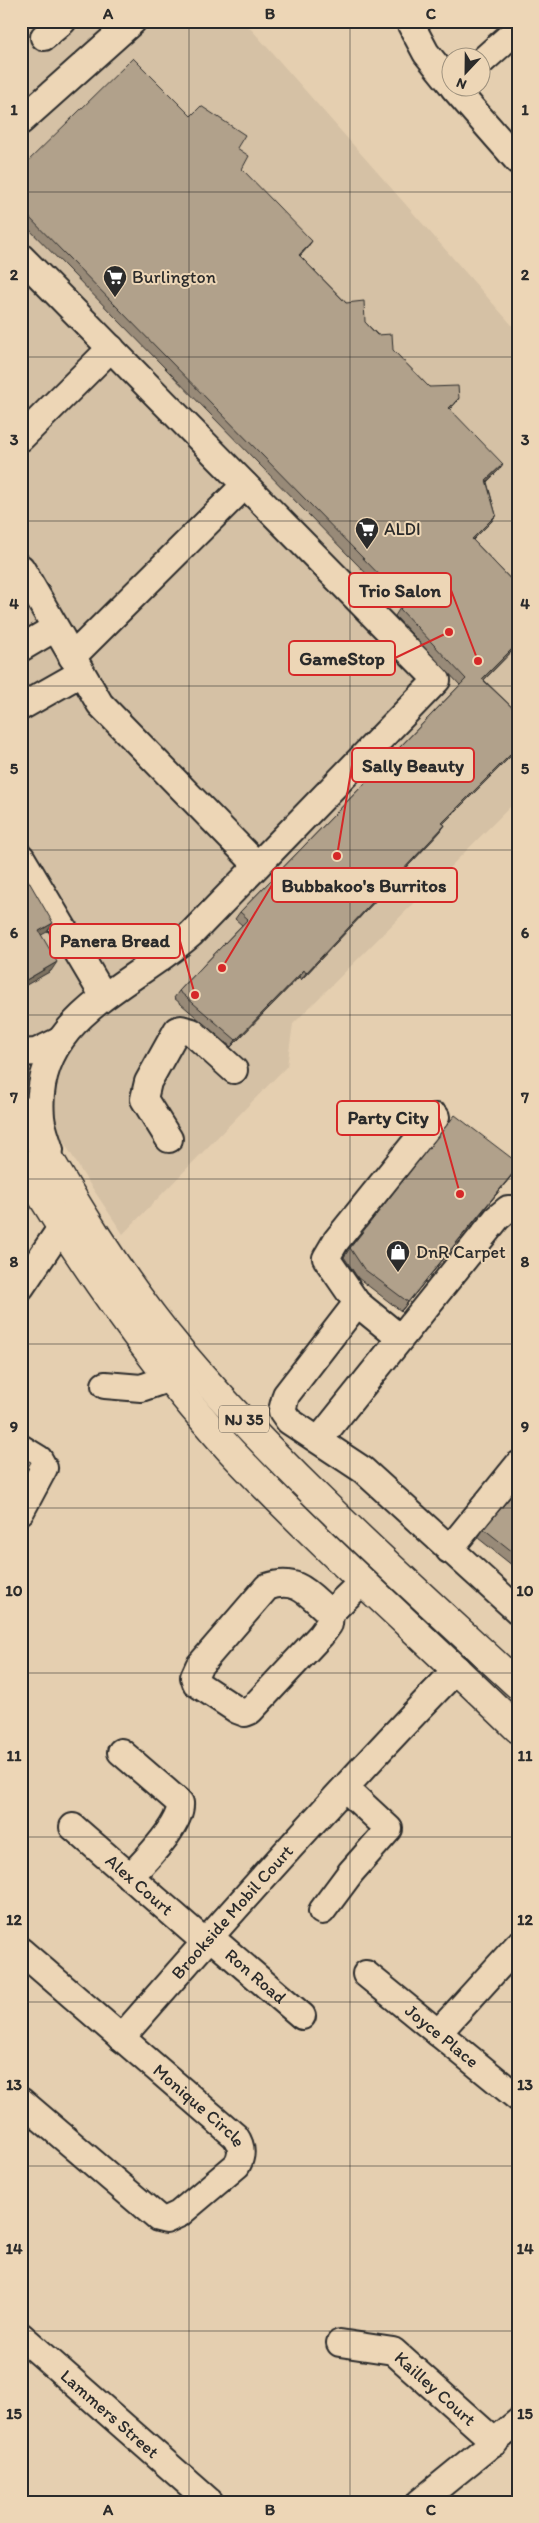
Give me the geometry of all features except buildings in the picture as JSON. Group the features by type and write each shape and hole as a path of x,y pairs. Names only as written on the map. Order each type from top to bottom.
{"highway":[{"name":"NJ 35","path":"21,1110 31,1170 61,1228 129,1325 170,1378 231,1450 363,1581 518,1729"},
{"name":"NJ 35","path":"31,1170 119,1269 183,1353 298,1477 518,1684"}],"street":[{"path":"21,121 133,21"},
{"path":"409,21 426,53 442,73"},
{"path":"492,52 518,29"},
{"path":"463,98 518,161"},
{"path":"21,256 437,680 178,945 104,995 84,1012 59,1041 44,1076 40,1100 41,1119 31,1170"},
{"path":"21,438 111,348"},
{"path":"21,707 76,665 245,485"},
{"path":"21,568 76,665 103,708 257,865"},
{"path":"21,648 56,628"},
{"path":"21,857 104,995"},
{"path":"169,1139 144,1098 148,1082 177,1030 181,1029 192,1032 234,1070"},
{"path":"21,1054 36,1052 59,1041"},
{"path":"400,1338 357,1303 326,1258 336,1241 436,1117"},
{"path":"319,1440 497,1218 508,1209 518,1209"},
{"path":"21,1287 61,1228"},
{"path":"357,1303 286,1395 282,1411 289,1421 363,1470 518,1611"},
{"path":"105,1385 141,1388 170,1378"},
{"path":"21,1448 42,1462 44,1468 21,1511"},
{"path":"449,1550 516,1472"},
{"path":"330,1613 298,1586 283,1582 267,1587 199,1666 194,1677 196,1683 237,1710 245,1713 250,1711 321,1635 329,1624 330,1613 363,1581"},
{"name":"Brookside Mobil Court","path":"122,2038 207,1939 345,1788 457,1670"},
{"path":"121,1752 180,1803 180,1810 173,1826 130,1877"},
{"path":"322,1911 351,1872 389,1829 345,1788"},
{"name":"Alex Court","path":"73,1827 130,1877 207,1939"},
{"name":"Ron Road","path":"207,1939 302,2016"},
{"path":"438,2033 518,1945"},
{"name":"Monique Circle","path":"21,1951 235,2136 241,2144 242,2157 237,2165 171,2219 158,2218 21,2101"},
{"name":"Joyce Place","path":"366,1974 438,2033 513,2086"},
{"name":"Lammers Street","path":"21,2336 197,2498"},
{"name":"Kailley Court","path":"340,2343 393,2351 495,2442"},
{"path":"420,2502 518,2422"}],"shaded area":[{"path":"21,21 244,21 518,332 518,799 293,1024 287,1066 123,1234 83,1174 21,1069"}],"place":[{"name":"Burlington","path":"115,298"},
{"name":"ALDI","path":"367,550"},
{"name":"GameStop","path":"449,632"},
{"name":"Trio Salon","path":"478,661"},
{"name":"Sally Beauty","path":"337,856"},
{"name":"Bubbakoo's Burritos","path":"222,968"},
{"name":"Panera Bread","path":"195,995"},
{"name":"Party City","path":"460,1194"},
{"name":"DnR Carpet","path":"398,1273"}]}
